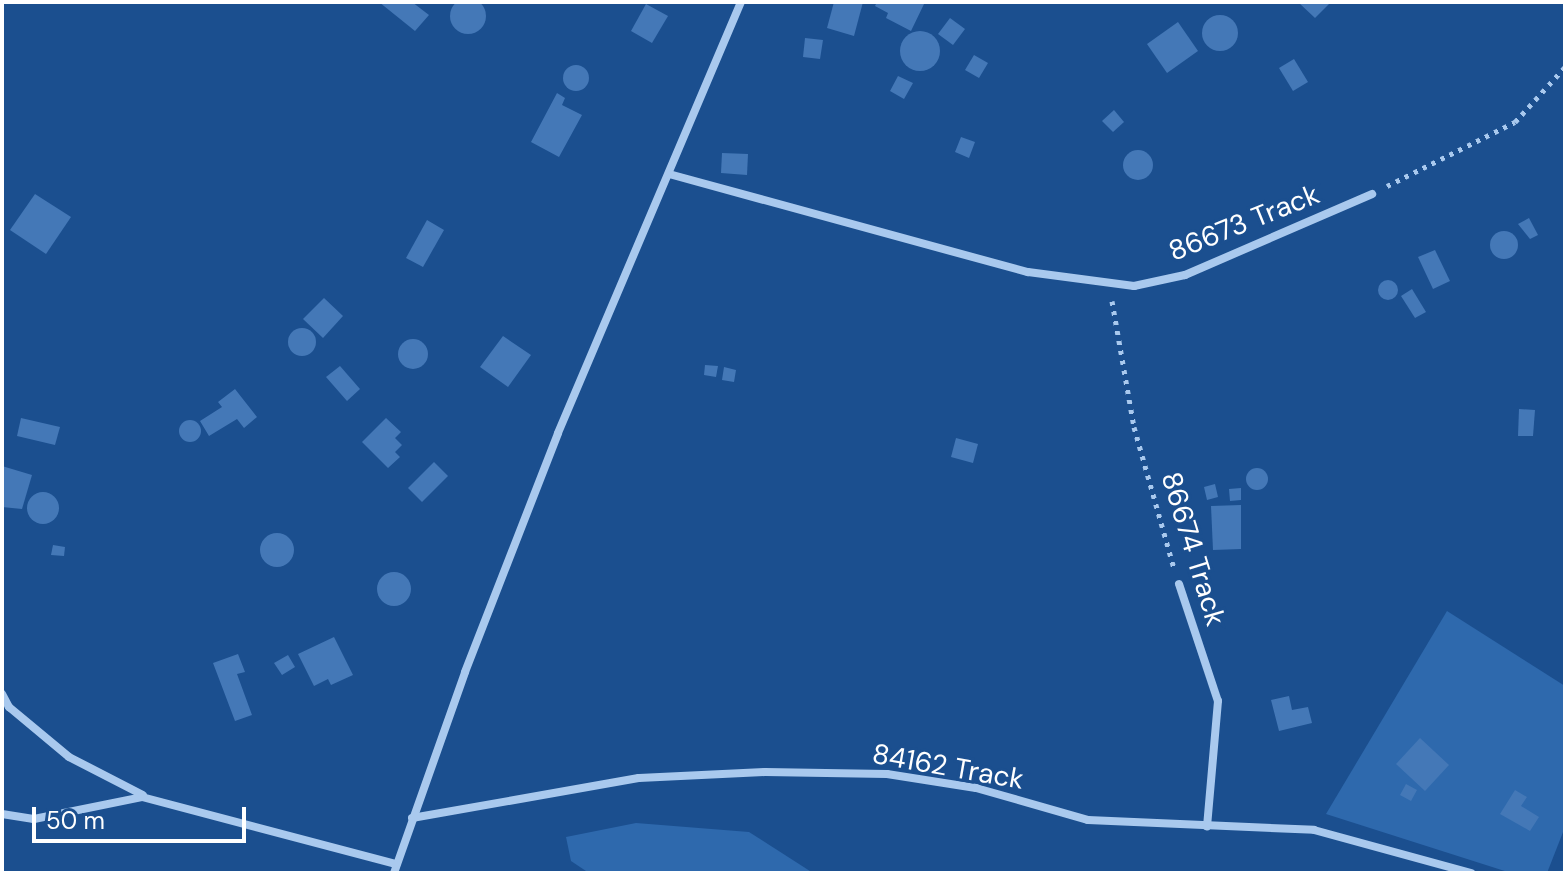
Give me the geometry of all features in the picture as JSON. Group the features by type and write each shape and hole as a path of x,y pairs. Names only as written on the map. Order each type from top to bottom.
{"street":[{"path":"2,694 9,707 69,757 147,797 395,868 558,433 741,2"},
{"name":"86673 Track","path":"669,174 1028,272 1134,286 1185,275 1372,194"},
{"name":"86674 Track","path":"1179,584 1218,701 1207,827"},
{"name":"84162 Track","path":"412,818 639,778 765,772 887,774 976,788 1088,820 1314,830 1359,838 1471,873"},
{"path":"2,814 34,819 147,797"}],"path":[{"path":"1372,194 1515,122 1565,67"},
{"name":"86674 Track","path":"1109,283 1134,427 1179,584"}],"shaded area":[{"path":"1447,611 1565,686 1565,827 1547,873 1511,873 1326,814"},
{"path":"636,823 749,832 813,873 589,873 571,861 566,837"}],"building":[{"path":"468,-2 481,3 486,16 481,29 468,34 455,29 450,16 455,3"},
{"path":"379,2 412,2 429,15 415,31"},
{"path":"834,2 863,2 854,36 827,28"},
{"path":"877,2 925,2 911,31 886,18 888,13 875,6"},
{"path":"1298,2 1331,2 1315,18"},
{"path":"646,4 668,16 652,43 631,31"},
{"path":"1220,15 1233,20 1238,33 1233,46 1220,51 1207,46 1202,33 1207,20"},
{"path":"950,18 965,29 953,45 938,34"},
{"path":"1178,22 1198,51 1167,73 1147,44"},
{"path":"920,31 934,37 940,51 934,65 920,71 906,65 900,51 906,37"},
{"path":"805,38 823,40 820,59 803,57"},
{"path":"974,55 988,63 979,78 965,70"},
{"path":"1294,59 1308,82 1293,91 1279,68"},
{"path":"576,65 585,69 589,78 585,87 576,91 567,87 563,78 567,69"},
{"path":"898,76 913,83 904,99 890,91"},
{"path":"557,93 565,98 562,105 582,115 559,157 531,142"},
{"path":"1114,110 1124,122 1113,132 1102,121"},
{"path":"961,137 975,142 969,158 955,152"},
{"path":"1138,150 1149,154 1153,165 1149,176 1138,180 1127,176 1123,165 1127,154"},
{"path":"722,153 748,154 747,175 721,173"},
{"path":"35,194 71,217 46,254 10,230"},
{"path":"1529,218 1538,235 1530,239 1518,224"},
{"path":"427,220 444,230 423,267 406,258"},
{"path":"1504,231 1514,235 1518,245 1514,255 1504,259 1494,255 1490,245 1494,235"},
{"path":"1435,250 1450,281 1433,289 1418,257"},
{"path":"1388,280 1395,283 1398,290 1395,297 1388,300 1381,297 1378,290 1381,283"},
{"path":"1412,289 1426,312 1415,318 1401,296"},
{"path":"324,298 343,316 323,338 303,319"},
{"path":"302,328 312,332 316,342 312,352 302,356 292,352 288,342 292,332"},
{"path":"503,336 531,355 508,387 480,367"},
{"path":"413,339 424,343 428,354 424,365 413,369 402,365 398,354 402,343"},
{"path":"705,365 718,366 716,377 704,375"},
{"path":"340,366 360,389 347,401 326,377"},
{"path":"724,367 736,370 734,382 722,380"},
{"path":"235,389 257,417 244,428 237,419 209,436 200,421 222,407 218,402"},
{"path":"1519,409 1535,410 1533,436 1518,436"},
{"path":"21,418 60,427 55,445 17,436"},
{"path":"386,418 401,432 395,438 402,445 395,452 400,457 388,468 362,442"},
{"path":"190,420 201,431 190,442 179,431"},
{"path":"956,438 978,444 973,463 951,457"},
{"path":"434,462 448,476 422,502 408,488"},
{"path":"2,466 32,475 22,509 2,507"},
{"path":"1253,468 1261,468 1268,479 1261,490 1253,490 1246,483 1246,475"},
{"path":"1215,484 1218,497 1207,500 1204,487"},
{"path":"1241,488 1241,500 1230,501 1229,489"},
{"path":"43,492 55,496 59,508 55,520 43,524 31,520 27,508 31,496"},
{"path":"1241,505 1241,549 1213,550 1211,506"},
{"path":"277,533 289,538 294,550 289,562 277,567 265,562 260,550 265,538"},
{"path":"53,545 65,547 64,556 51,555"},
{"path":"394,572 406,577 411,589 406,601 394,606 382,601 377,589 382,577"},
{"path":"334,637 353,675 331,685 328,679 314,686 298,654"},
{"path":"238,654 245,672 237,674 252,715 235,721 213,663"},
{"path":"288,655 295,667 282,675 274,663"},
{"path":"1289,696 1292,710 1308,707 1312,723 1279,731 1271,700"},
{"path":"1420,738 1449,765 1425,791 1396,764"},
{"path":"1406,784 1417,790 1411,801 1400,795"},
{"path":"1515,790 1527,797 1521,806 1539,817 1530,831 1500,814"}]}
